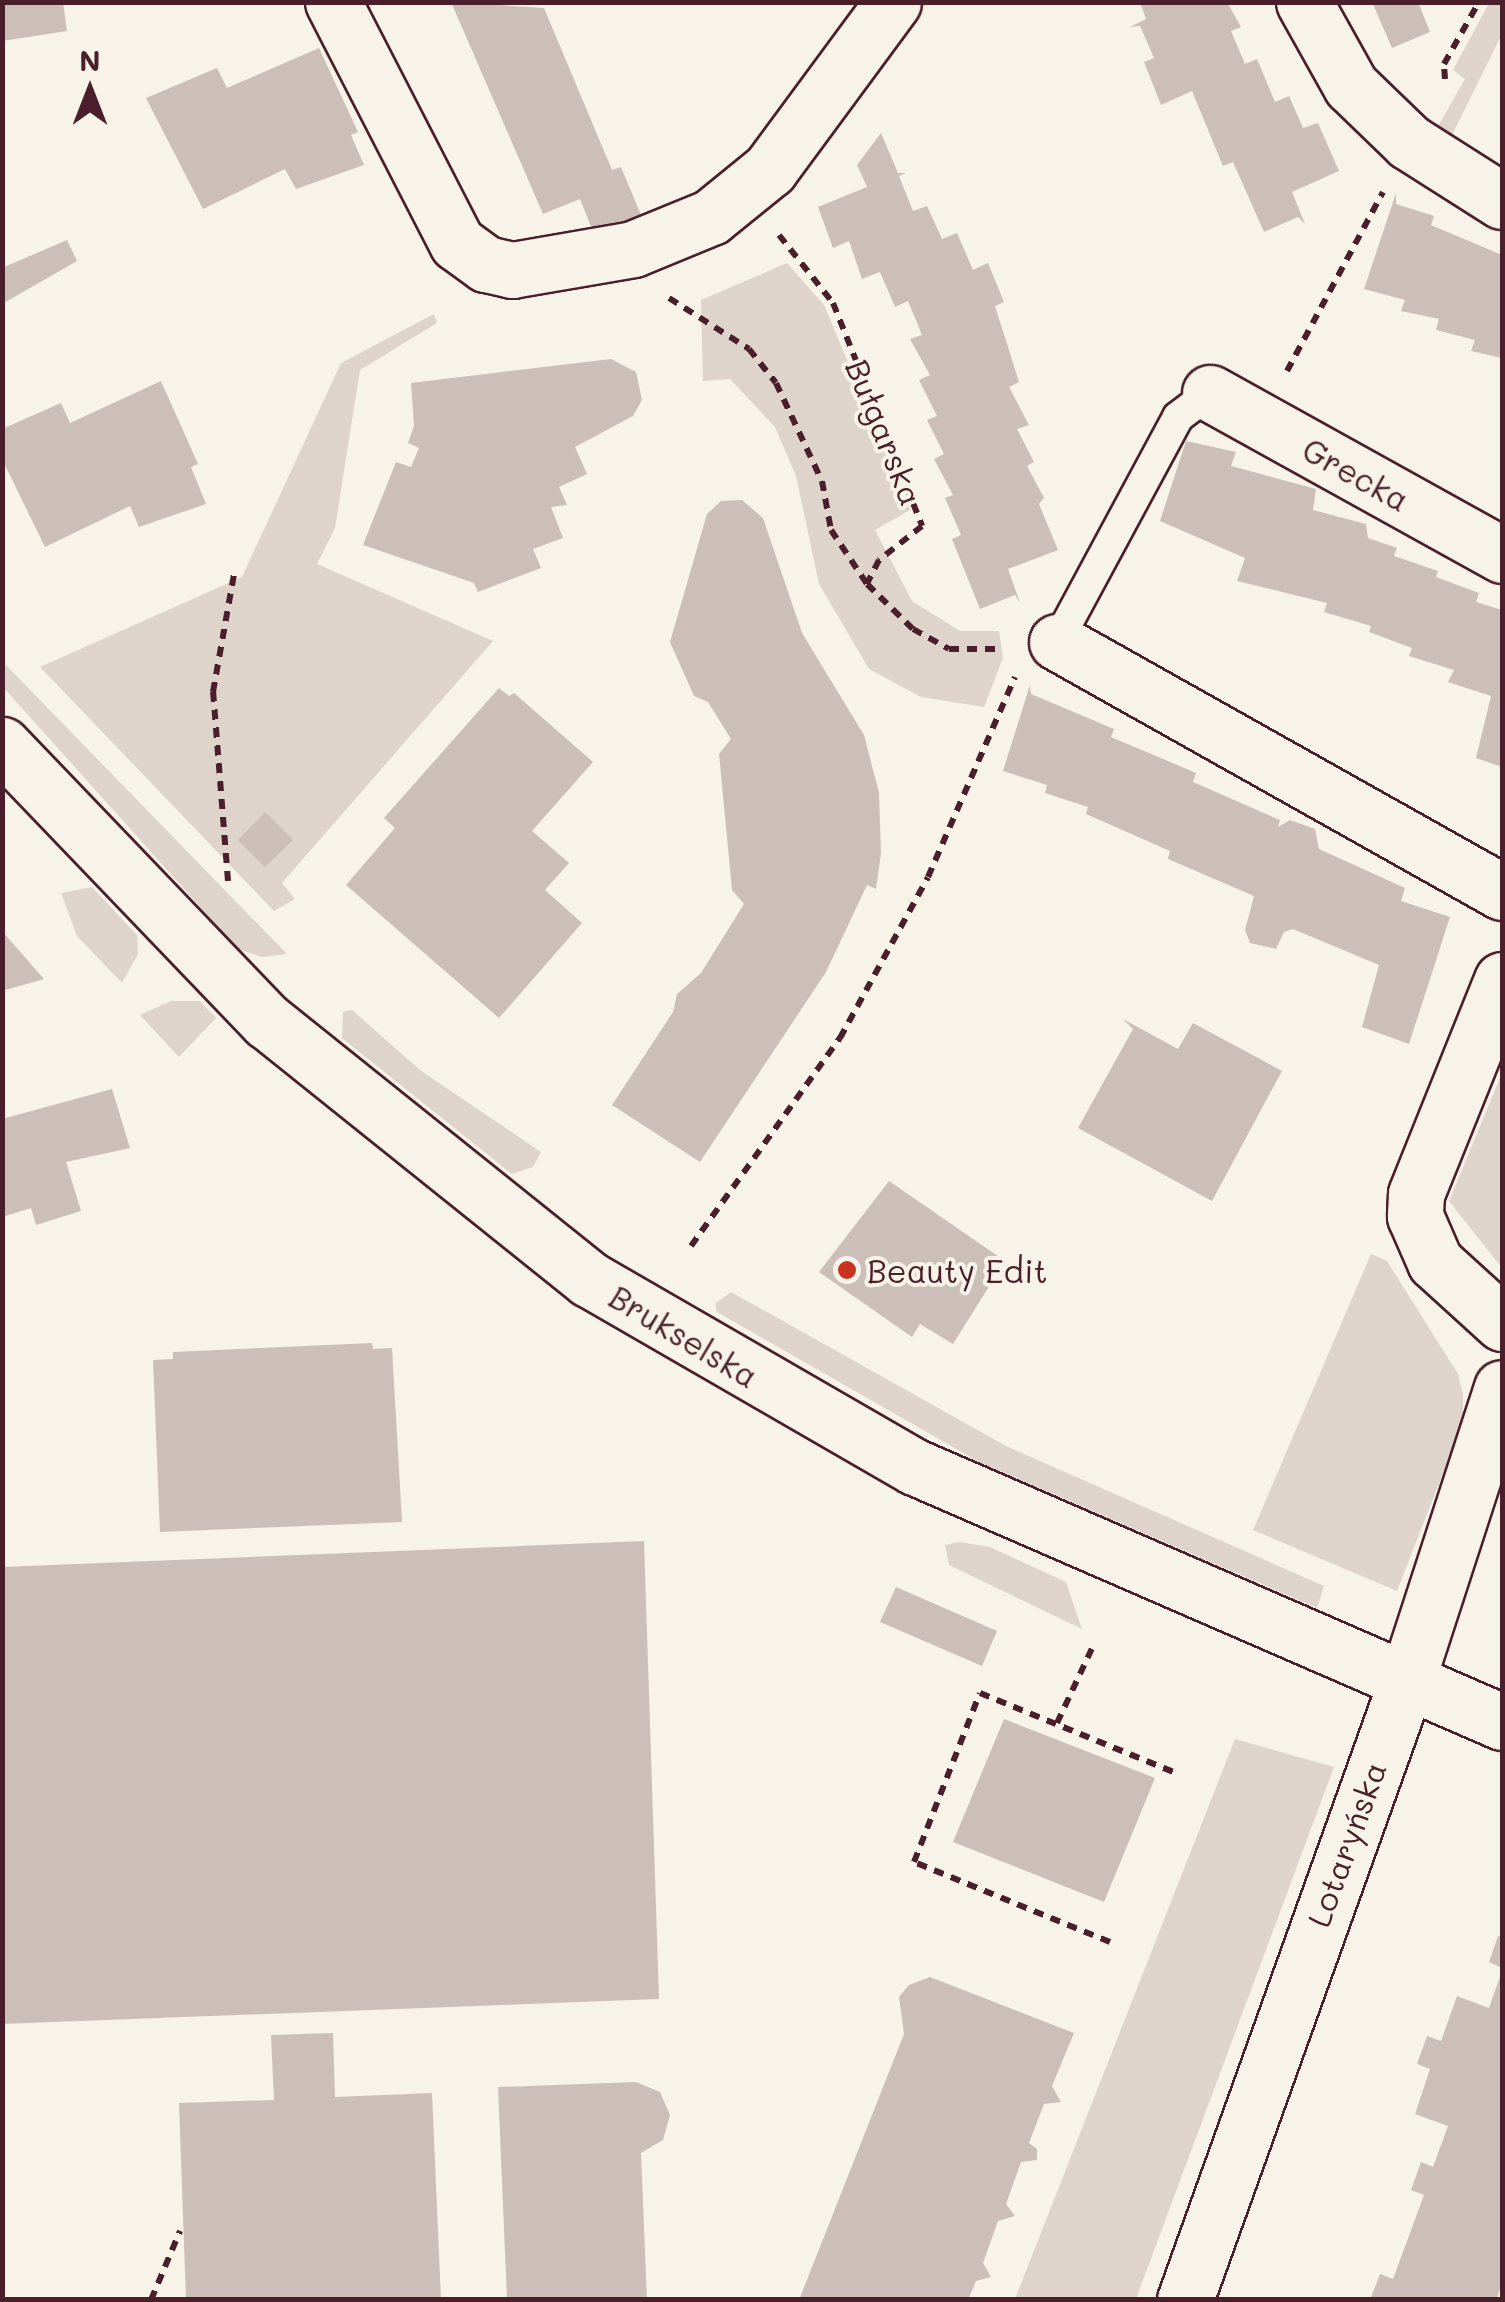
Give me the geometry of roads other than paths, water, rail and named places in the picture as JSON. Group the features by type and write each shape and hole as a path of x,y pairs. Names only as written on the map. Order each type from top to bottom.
{"street":[{"path":"333,2 457,243 486,264 528,270 666,240 710,217 770,169 893,2"},
{"path":"1304,2 1351,86 1410,142 1502,201"},
{"name":"Grecka","path":"1226,402 1502,555"},
{"path":"1032,650 1502,892"},
{"name":"Brukselska","path":"2,744 266,1021 589,1279 914,1467 1502,1722"},
{"path":"1502,980 1416,1194 1415,1216 1435,1262 1502,1323"},
{"name":"Lotaryńska","path":"1185,2300 1406,1682 1502,1388"}],"lane":[{"path":"1032,650 1178,417 1226,402"}],"place":[{"name":"Beauty Edit","path":"847,1270"}]}
